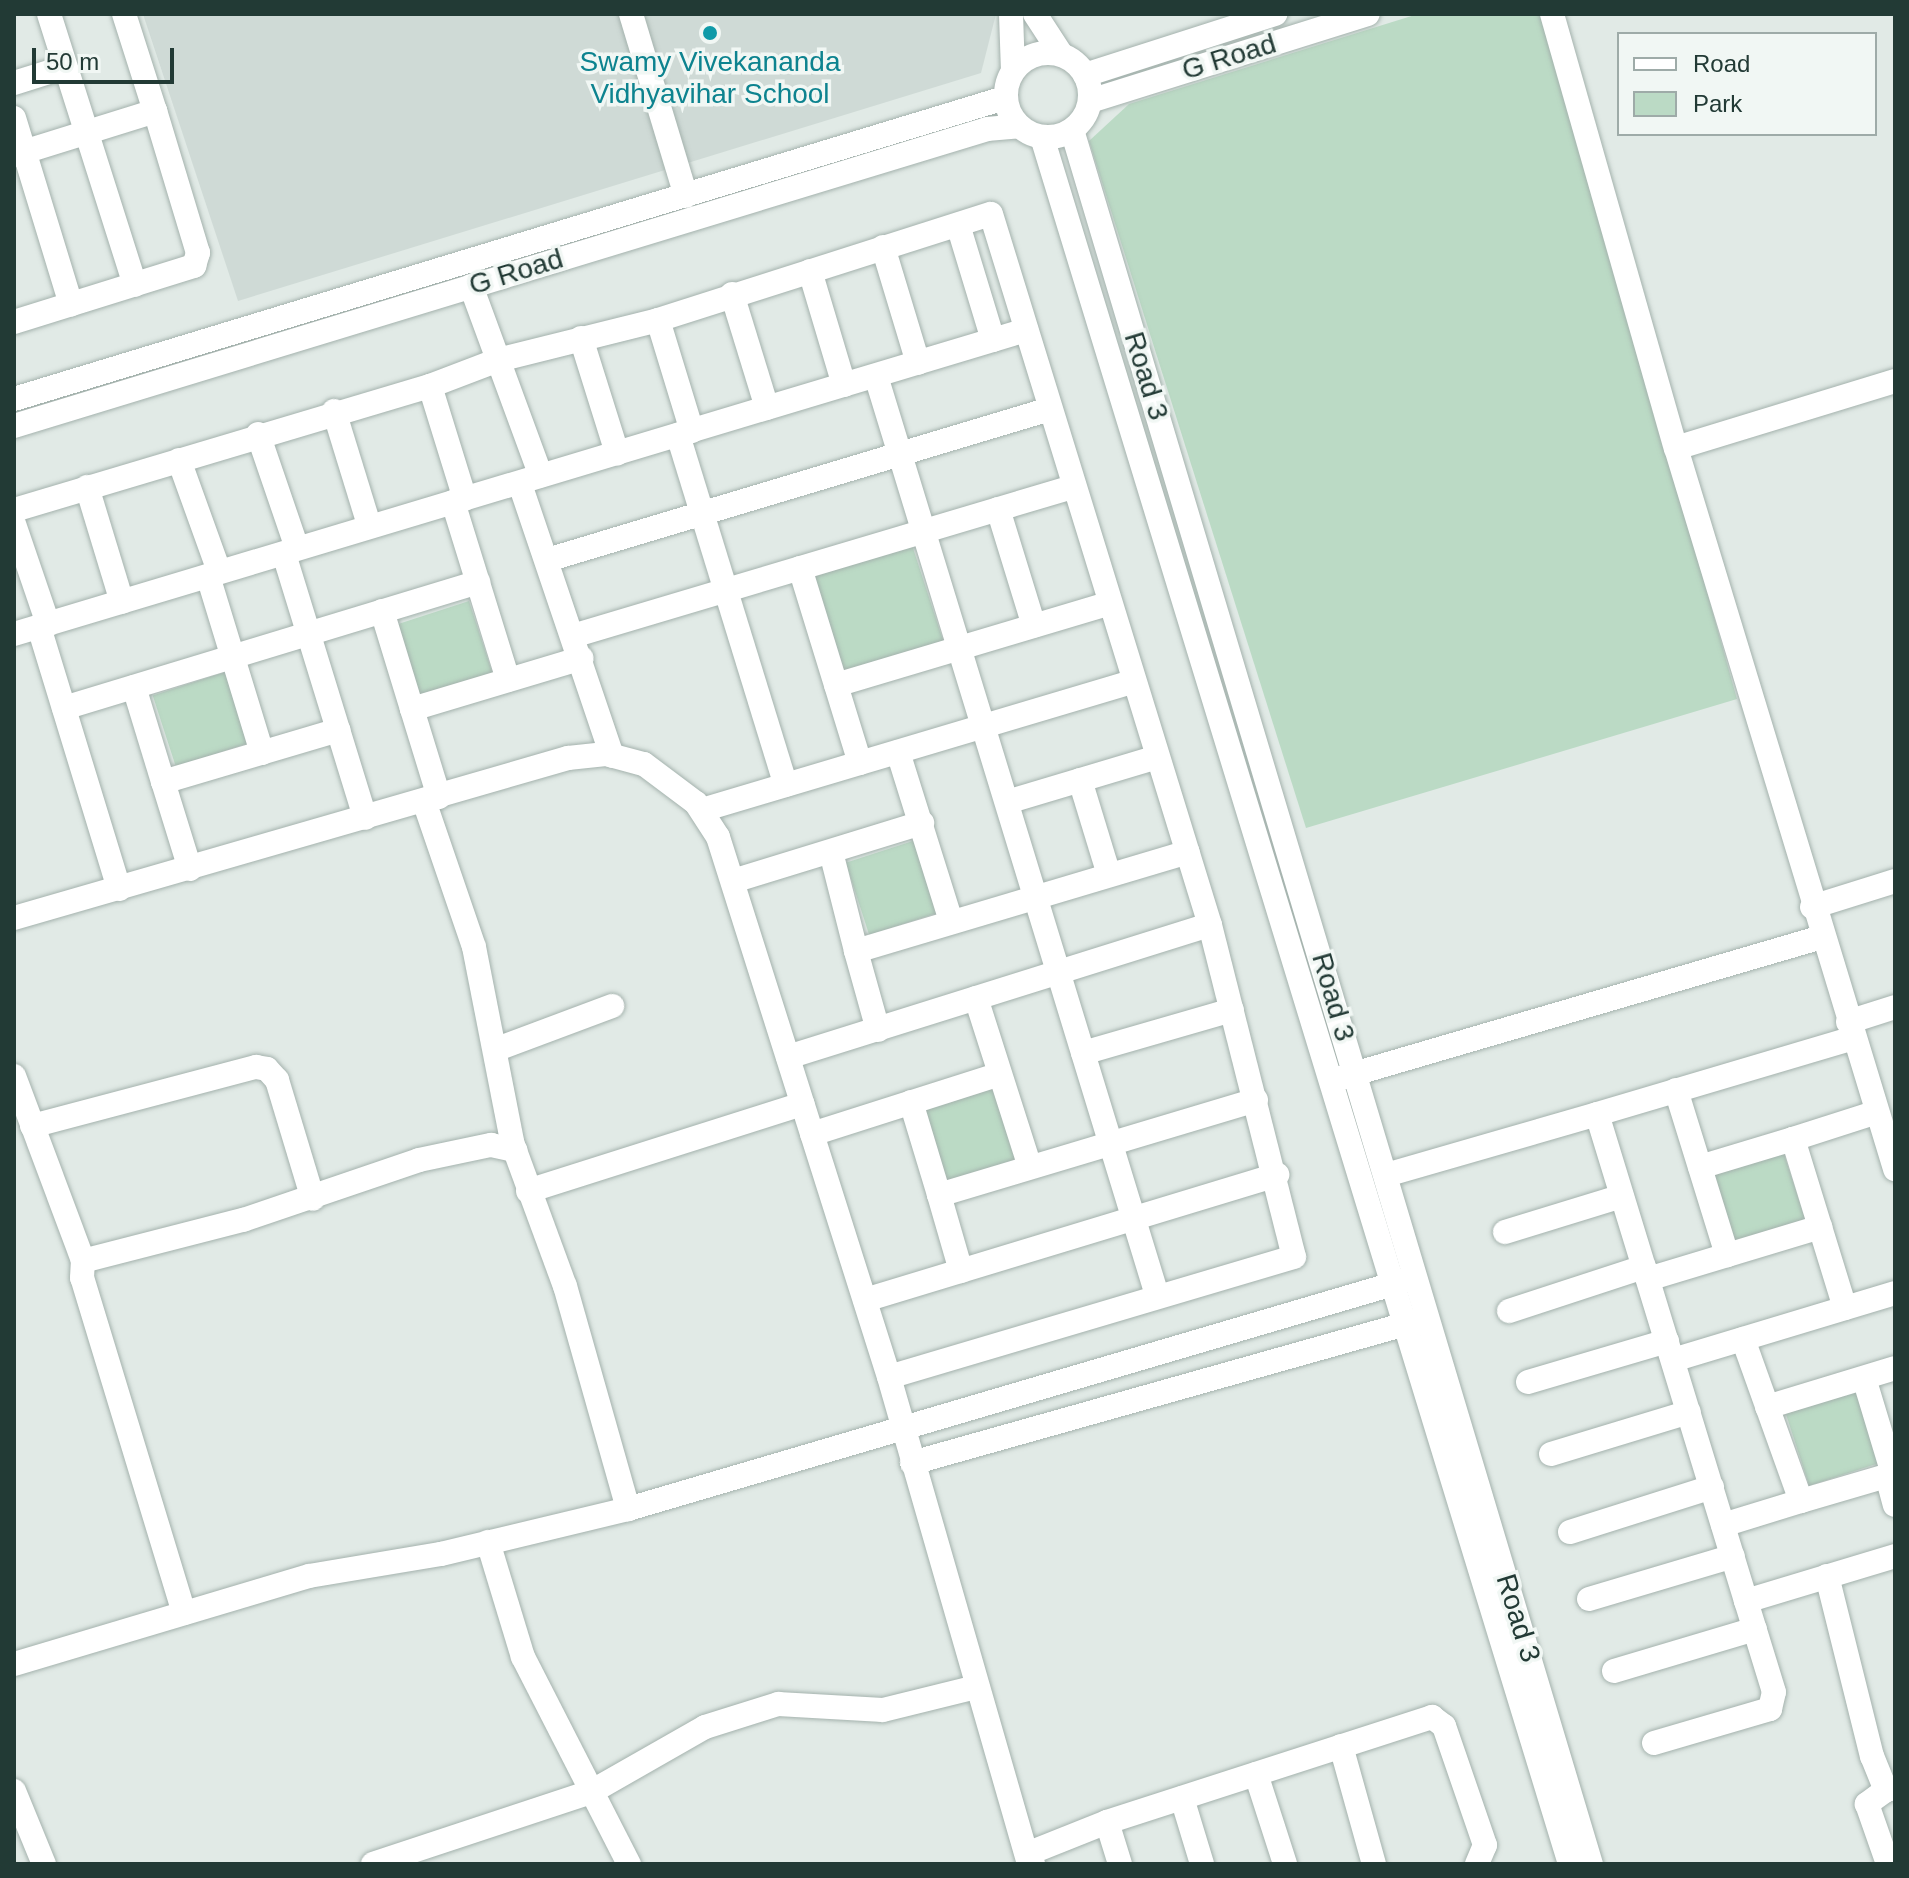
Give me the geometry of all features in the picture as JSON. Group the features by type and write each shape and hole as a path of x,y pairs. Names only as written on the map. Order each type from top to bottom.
{"street":[{"path":"49,14 135,285"},
{"path":"14,322 185,271 198,260 124,14"},
{"path":"631,14 686,196"},
{"path":"1011,14 1013,70 1005,98 1019,126 1042,137 1072,130 1090,101 1085,75 1061,54 1035,14"},
{"name":"G Road","path":"1085,75 1275,14"},
{"name":"G Road","path":"1090,101 1368,14"},
{"path":"1552,14 1812,907 1877,1112 1890,1136 1895,1169"},
{"path":"1013,70 1034,54 1061,54"},
{"path":"14,83 65,67"},
{"name":"G Road","path":"14,399 1005,98"},
{"path":"19,153 155,111"},
{"path":"14,118 19,153 71,304"},
{"name":"G Road","path":"14,426 987,129 1019,126"},
{"name":"Road 3","path":"1072,130 1406,1281"},
{"name":"Road 3","path":"1042,137 1345,1076 1386,1175 1415,1321 1570,1864"},
{"path":"14,510 334,411 430,386 498,360 658,320 883,247 959,228 991,214 1108,604 1210,925 1277,1175 1294,1257 1157,1295 889,1377"},
{"path":"959,228 993,340"},
{"path":"883,247 918,363"},
{"path":"810,271 844,385"},
{"path":"471,286 498,360 530,480 547,560 579,647 612,756"},
{"path":"732,294 767,408"},
{"path":"658,320 702,514 786,785"},
{"path":"14,634 1026,330"},
{"path":"581,338 617,453"},
{"path":"876,376 1157,1295"},
{"path":"1676,448 1895,381"},
{"path":"430,386 478,582 508,680"},
{"path":"547,560 1050,409"},
{"path":"334,411 369,525"},
{"path":"258,434 290,551 308,633 365,818"},
{"path":"179,460 213,574 232,657 262,753"},
{"path":"87,487 122,602"},
{"path":"412,709 508,680 579,647 726,590 1072,487"},
{"path":"998,509 1034,626"},
{"path":"14,524 64,708 119,889"},
{"path":"800,568 860,763"},
{"path":"64,708 478,582"},
{"path":"836,685 1108,604"},
{"path":"382,611 412,709 431,799 474,947 515,1150 565,1286 628,1509"},
{"path":"702,810 1134,681"},
{"path":"134,687 190,869"},
{"path":"163,782 338,730"},
{"path":"898,752 951,921"},
{"path":"16,913 119,889 568,758 612,756 644,764 702,810 718,837 889,1377 976,1687 1030,1861 1107,1822 1424,1718 1439,1720 1485,1845 1477,1864"},
{"path":"1007,802 1157,757"},
{"path":"1080,780 1109,875"},
{"path":"733,881 922,823"},
{"path":"831,852 878,1030"},
{"path":"856,951 1188,852"},
{"path":"1812,907 1895,881"},
{"path":"788,1057 1210,925"},
{"path":"1345,1076 1822,937"},
{"path":"976,998 1030,1167"},
{"path":"497,1049 612,1006"},
{"path":"1386,1175 1676,1090 1851,1030 1895,1007"},
{"path":"1083,1053 1232,1010"},
{"path":"32,1126 256,1067 267,1069 277,1080 313,1199"},
{"path":"812,1134 1000,1074"},
{"path":"14,1076 83,1261 82,1278 184,1613"},
{"path":"1676,1090 1727,1255"},
{"path":"939,1195 1256,1100"},
{"path":"911,1102 961,1271"},
{"path":"528,1191 803,1104"},
{"path":"1700,1167 1877,1112"},
{"path":"1597,1114 1774,1692 1770,1709 1654,1743"},
{"path":"1793,1139 1845,1308"},
{"path":"83,1261 313,1199 419,1160 491,1145 515,1150"},
{"path":"865,1300 1277,1175"},
{"path":"1505,1232 1622,1196"},
{"path":"1509,1311 1646,1273 1727,1255 1820,1227"},
{"path":"14,1664 309,1576 488,1542 628,1509 1406,1281"},
{"path":"1528,1382 1670,1350 1743,1339 1895,1293"},
{"path":"912,1463 1415,1321"},
{"name":"Road 3","path":"1415,1321 1591,1864"},
{"path":"1743,1339 1801,1501"},
{"path":"1767,1407 1895,1368"},
{"path":"1723,1525 1893,1474 1864,1378"},
{"path":"1551,1454 1689,1412"},
{"path":"1887,1476 1895,1505"},
{"path":"1570,1532 1712,1487"},
{"path":"488,1542 523,1657 629,1864"},
{"path":"1589,1599 1733,1556"},
{"path":"1746,1601 1895,1556"},
{"path":"1827,1576 1872,1756 1891,1789 1867,1804 1888,1864"},
{"path":"1614,1671 1755,1629"},
{"path":"373,1864 591,1792 705,1727 778,1704 869,1711 976,1687"},
{"path":"1341,1746 1374,1864"},
{"path":"1256,1774 1285,1864"},
{"path":"14,1791 44,1864"},
{"path":"1182,1798 1202,1864"},
{"path":"1107,1822 1120,1864"}],"shaded area":[{"path":"143,14 996,14 981,73 238,301"}],"green space":[{"path":"1418,14 1545,14 1737,699 1306,828 1089,141 1129,104"},
{"path":"912,545 943,641 845,673 814,577"},
{"path":"469,601 492,673 420,697 397,624"},
{"path":"225,672 248,743 176,767 153,695"},
{"path":"919,839 942,911 869,935 846,863"},
{"path":"994,1088 1017,1160 945,1184 922,1111"},
{"path":"1783,1151 1806,1223 1734,1247 1711,1174"},
{"path":"1858,1390 1881,1462 1809,1486 1786,1413"}],"place":[{"name":"Swamy Vivekananda Vidhyavihar School","path":"710,33"}]}
